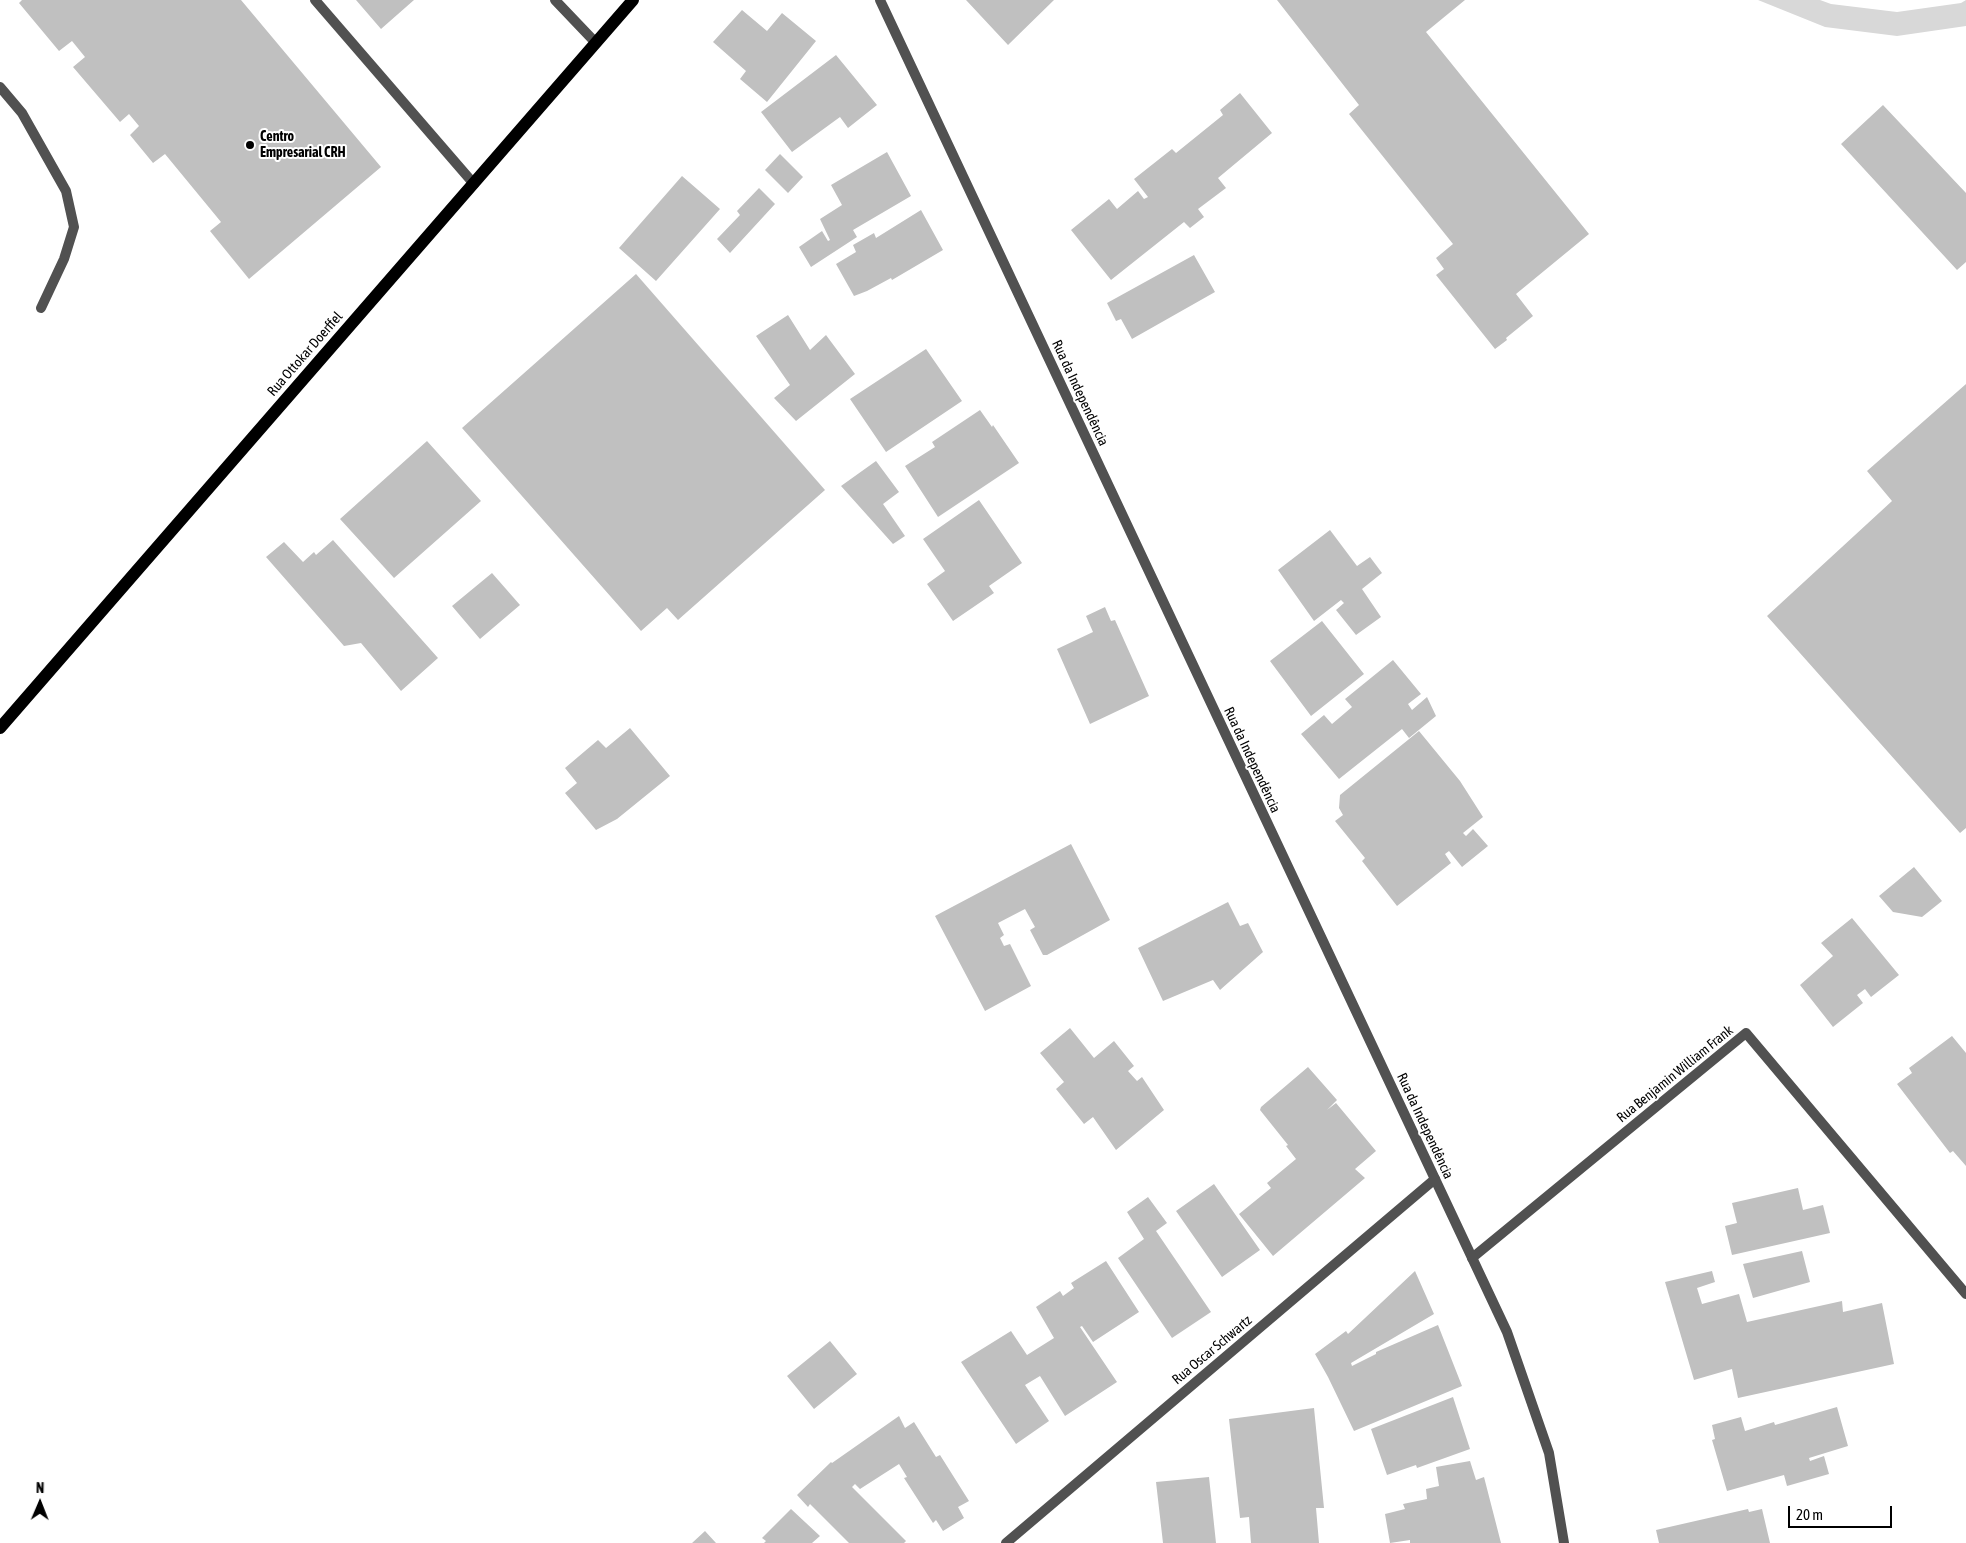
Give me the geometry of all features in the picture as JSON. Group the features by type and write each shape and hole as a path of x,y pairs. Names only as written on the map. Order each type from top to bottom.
{"main road":[{"name":"Rua Ottokar Doerffel","path":"0,728 633,0"}],"street":[{"path":"314,0 474,184"},
{"path":"555,0 595,42"},
{"name":"Rua da Independência","path":"880,0 1507,1332 1549,1453 1564,1543"},
{"path":"0,87 22,113 66,191 74,227 64,258 42,308"},
{"name":"Rua Benjamin William Frank","path":"1472,1258 1746,1033 1966,1294"},
{"name":"Rua Oscar Schwartz","path":"1006,1543 1435,1179"}],"shaded area":[{"path":"1758,0 1820,0 1831,4 1897,12 1961,3 1966,0 1966,26 1897,36 1825,27"}],"building":[{"name":"Centro Empresarial CRH","path":"22,0 241,0 381,167 249,279 210,231 221,222 165,154 153,163 130,135 139,126 129,114 120,122 73,67 85,57 72,41 59,51 19,3"},
{"path":"356,0 414,0 381,29"},
{"path":"966,0 1054,0 1008,45"},
{"path":"1277,0 1465,0 1426,32 1589,234 1516,294 1533,316 1495,349 1436,275 1444,269 1436,258 1453,244 1349,114 1359,105"},
{"path":"742,10 767,31 782,13 816,41 767,102 740,79 746,71 713,42"},
{"path":"836,55 877,105 848,128 840,117 792,152 761,112"},
{"path":"1240,93 1272,133 1218,178 1226,188 1198,209 1204,217 1190,228 1184,222 1111,280 1071,230 1109,199 1117,209 1138,191 1144,199 1148,197 1134,179 1172,149 1176,153 1223,115 1220,110"},
{"path":"1883,105 1966,193 1966,262 1957,270 1841,144"},
{"path":"887,152 911,196 853,230 857,237 811,267 799,247 822,231 828,241 830,240 820,219 842,205 831,185"},
{"path":"780,154 803,177 788,193 765,170"},
{"path":"682,176 720,209 656,281 619,248"},
{"path":"759,188 775,204 730,253 717,239 740,215 737,211"},
{"path":"921,210 943,250 892,280 891,278 854,296 836,264 856,252 853,245 874,233 876,238"},
{"path":"1194,255 1215,292 1132,339 1121,319 1116,321 1107,303"},
{"path":"636,274 825,490 678,620 667,608 641,631 462,428"},
{"path":"788,315 810,350 826,335 855,374 796,421 774,398 790,385 756,336"},
{"path":"926,349 962,401 886,452 850,399"},
{"path":"1966,384 1966,828 1960,833 1767,616 1892,501 1867,471"},
{"path":"980,410 992,427 993,425 1019,463 938,517 905,466 935,447 932,442"},
{"path":"427,441 481,501 394,578 340,519"},
{"path":"876,461 899,492 883,504 905,536 893,544 841,486"},
{"path":"979,500 1022,563 989,586 994,593 953,621 927,584 945,571 923,539"},
{"path":"1330,530 1357,566 1370,557 1382,573 1362,589 1381,617 1356,635 1336,610 1344,603 1341,600 1314,621 1278,570"},
{"path":"333,540 438,658 401,691 361,643 344,646 266,557 284,542 303,562 314,552 316,555"},
{"path":"492,573 520,605 480,639 452,606"},
{"path":"1105,607 1111,621 1115,620 1149,696 1090,724 1057,649 1093,632 1086,616"},
{"path":"1322,621 1364,674 1311,716 1270,661"},
{"path":"1393,660 1421,694 1408,704 1412,710 1427,697 1436,716 1409,738 1402,729 1339,779 1301,734 1324,715 1332,724 1352,707 1345,699"},
{"path":"630,728 670,776 617,819 596,830 565,793 577,783 565,768 598,740 606,748"},
{"path":"1419,731 1460,781 1483,817 1463,833 1466,836 1473,829 1488,846 1462,867 1449,851 1445,854 1451,863 1397,906 1362,861 1365,858 1335,821 1343,815 1339,808 1340,795"},
{"path":"1071,844 1110,920 1047,955 1043,955 1030,930 1035,927 1025,909 998,923 1004,935 1000,938 1004,946 1010,944 1031,986 985,1011 935,916"},
{"path":"1914,867 1942,901 1922,917 1893,912 1879,896"},
{"path":"1228,902 1240,926 1248,923 1263,952 1220,990 1213,980 1163,1001 1138,948"},
{"path":"1852,918 1899,975 1871,997 1865,989 1857,995 1863,1003 1833,1027 1800,985 1833,956 1821,943"},
{"path":"1070,1028 1094,1058 1114,1041 1134,1066 1128,1071 1137,1081 1142,1077 1164,1110 1116,1150 1093,1117 1084,1124 1056,1089 1064,1082 1040,1053"},
{"path":"1952,1036 1966,1053 1966,1166 1953,1151 1950,1153 1897,1084 1912,1073 1909,1068"},
{"path":"1308,1067 1337,1100 1327,1110 1336,1103 1376,1151 1355,1169 1365,1178 1273,1256 1239,1214 1271,1188 1267,1183 1296,1159 1286,1146 1288,1145 1260,1110 1261,1107"},
{"path":"1214,1184 1260,1250 1222,1277 1176,1211"},
{"path":"1798,1188 1803,1210 1823,1205 1830,1233 1732,1255 1725,1226 1737,1223 1732,1203"},
{"path":"1148,1197 1167,1223 1156,1231 1211,1312 1172,1338 1118,1258 1144,1239 1127,1212"},
{"path":"1802,1251 1810,1282 1753,1298 1743,1264"},
{"path":"1106,1261 1139,1312 1093,1342 1082,1326 1080,1327 1117,1382 1065,1416 1040,1376 1025,1385 1049,1421 1016,1444 961,1362 1011,1331 1027,1355 1054,1338 1036,1307 1060,1291 1063,1296 1074,1288 1071,1283"},
{"path":"1415,1271 1434,1314 1351,1363 1352,1366 1376,1354 1376,1352 1438,1325 1462,1386 1354,1431 1315,1354 1346,1331 1348,1334"},
{"path":"1712,1271 1715,1282 1697,1288 1702,1304 1739,1294 1747,1322 1842,1301 1843,1312 1882,1303 1894,1364 1738,1398 1732,1369 1694,1380 1665,1282"},
{"path":"830,1341 857,1374 814,1409 787,1376"},
{"path":"1453,1397 1470,1449 1417,1468 1416,1465 1387,1475 1371,1429"},
{"path":"1837,1407 1848,1446 1809,1458 1810,1461 1824,1456 1829,1474 1787,1486 1784,1475 1727,1491 1712,1440 1715,1439 1712,1425 1741,1417 1745,1431 1774,1422 1775,1425"},
{"path":"1314,1408 1324,1508 1316,1508 1319,1543 1251,1543 1249,1517 1240,1518 1229,1419"},
{"path":"899,1416 905,1428 914,1422 936,1457 940,1455 969,1501 958,1507 964,1518 943,1531 936,1520 933,1523 904,1478 907,1477 899,1464 860,1489 855,1484 852,1487 906,1541 904,1543 849,1543 810,1504 808,1507 797,1495 831,1462"},
{"path":"1470,1461 1476,1480 1484,1477 1501,1543 1410,1543 1410,1540 1390,1543 1385,1514 1405,1509 1403,1504 1427,1499 1426,1489 1439,1486 1436,1467"},
{"path":"1209,1477 1216,1543 1163,1543 1156,1482"},
{"path":"791,1509 820,1536 812,1543 764,1543 766,1541 762,1538"},
{"path":"1748,1509 1749,1512 1762,1509 1770,1543 1659,1543 1656,1530"},
{"path":"705,1531 716,1543 692,1543"}],"place":[{"name":"Centro Empresarial CRH","path":"250,145"}]}
